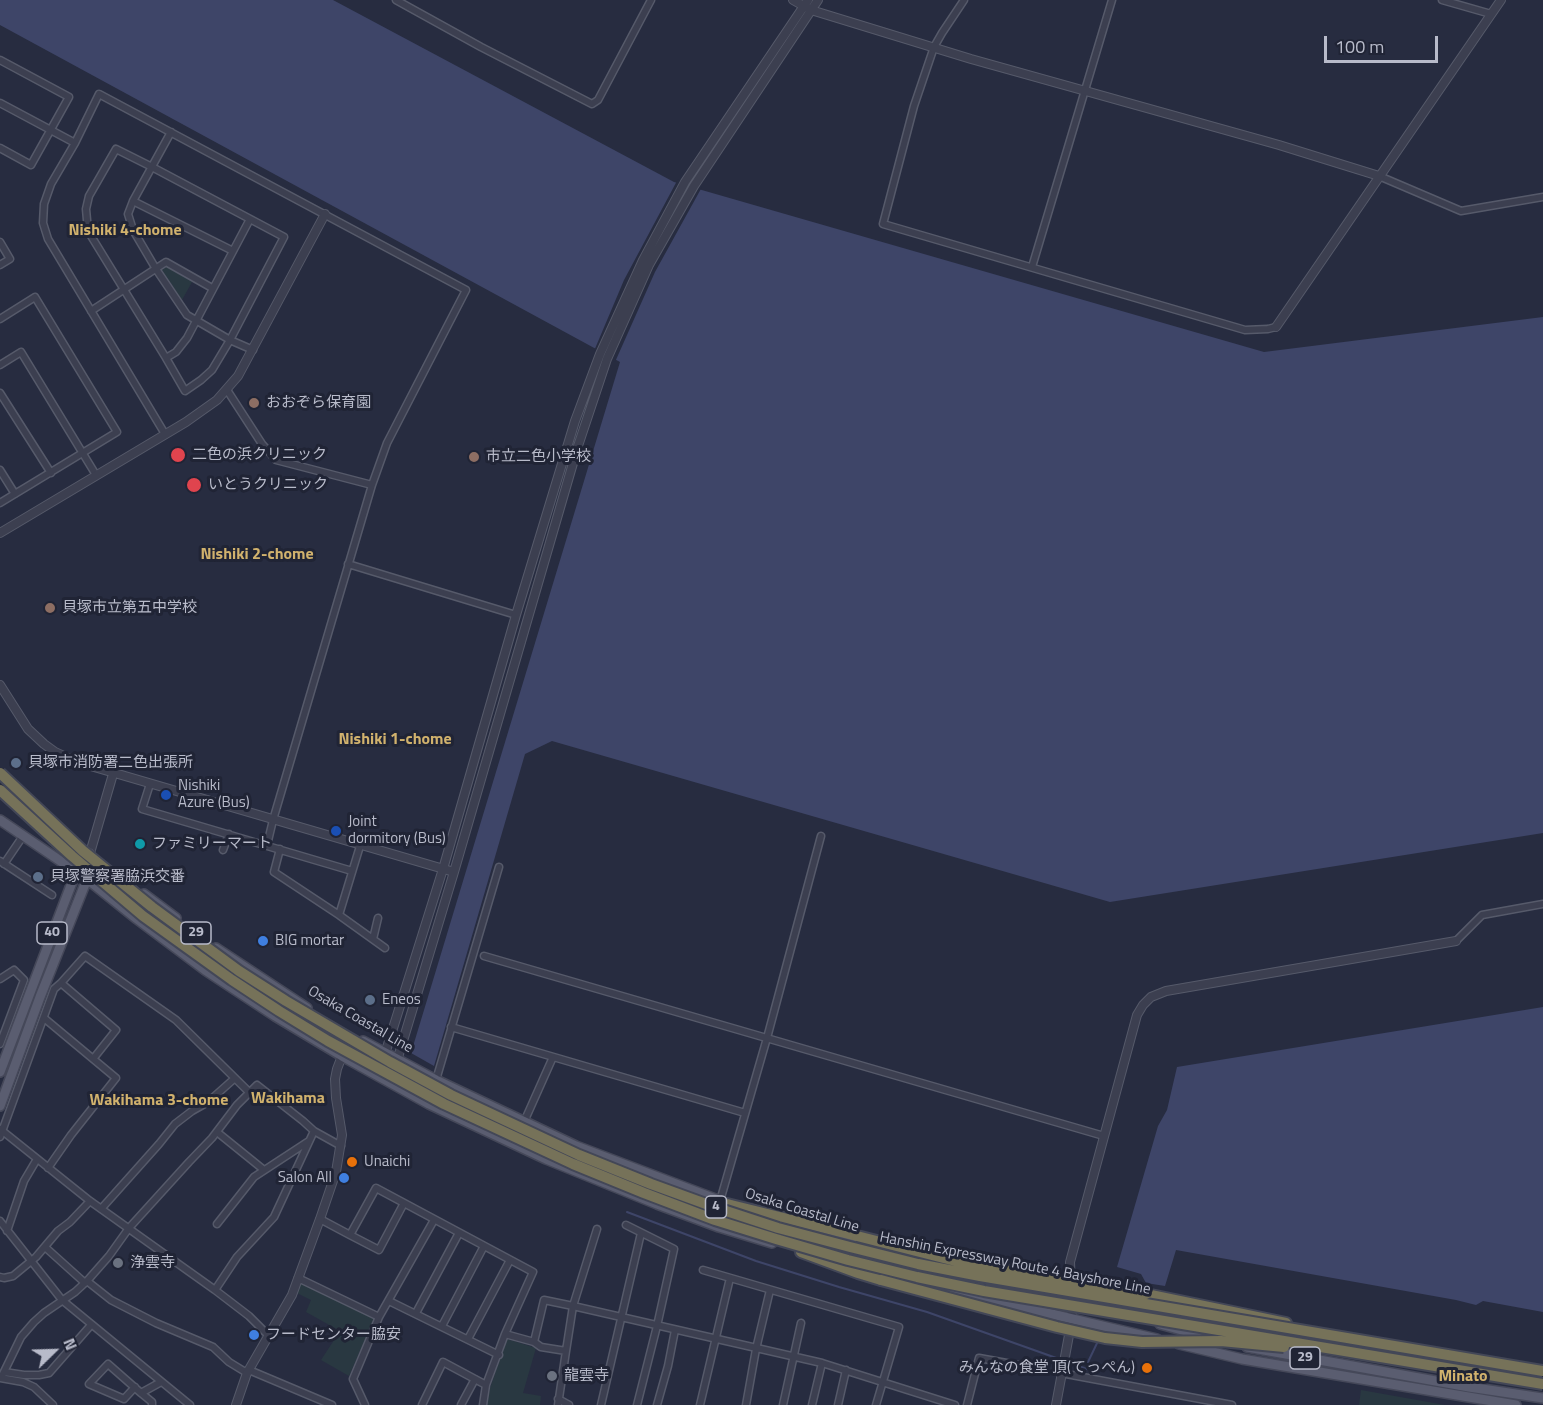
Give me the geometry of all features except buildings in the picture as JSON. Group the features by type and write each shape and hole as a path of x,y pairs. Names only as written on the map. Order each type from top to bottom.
{"highway":[{"name":"Hanshin Expressway Route 4 Bayshore Line","path":"0,773 100,865 239,971 303,1012 390,1062 461,1100 579,1155 717,1208 778,1227 907,1261 980,1276 1543,1371"},
{"name":"Hanshin Expressway Route 4 Bayshore Line","path":"0,790 72,856 144,916 186,948 270,1005 328,1041 444,1104 573,1164 644,1193 725,1223 848,1260 917,1277 984,1291 1543,1384"},
{"path":"723,1202 971,1265 1187,1302 1373,1343"},
{"path":"801,1252 881,1280 1106,1338 1142,1342 1221,1341 1371,1355"}],"main road":[{"name":"Osaka Coastal Line","path":"0,798 90,853 216,948 305,1006 436,1080 576,1146 723,1202 786,1223 1071,1298 1252,1349 1543,1398"},
{"name":"29","path":"0,820 87,879 137,920 205,970 275,1016 429,1104 600,1182 719,1227 880,1275 1242,1359 1516,1405"},
{"name":"40","path":"0,1072 76,872 90,853"},
{"name":"40","path":"0,1106 87,879 90,853"}],"street":[{"path":"396,0 592,104 598,100 651,0"},
{"path":"792,0 934,47 1279,145 1379,176 1461,212 1543,197"},
{"path":"390,1082 454,872 604,357 643,260 685,182 808,5 818,0"},
{"path":"964,0 934,47 914,106 883,224 1245,330 1276,327 1501,0"},
{"path":"1032,267 1112,0"},
{"path":"1442,0 1491,14"},
{"path":"377,1076 443,869 575,421 650,265 694,186 808,5"},
{"path":"0,60 69,98 32,165 0,148"},
{"path":"165,434 48,239 43,223 44,204 51,184 75,143 99,94 466,290 387,443 348,564 267,845"},
{"path":"0,103 75,143"},
{"path":"171,132 133,201 128,214 133,230 156,269 188,315 230,340 253,350"},
{"path":"116,149 250,219 284,237 212,370 185,391 88,231 86,209 90,196 116,149"},
{"path":"133,201 232,251"},
{"path":"0,533 186,422 218,400 238,376 253,350 325,214"},
{"path":"166,358 176,352 187,338 250,219"},
{"path":"0,242 10,259 0,265"},
{"path":"91,310 166,262 212,288"},
{"path":"0,319 35,297 117,432 0,503"},
{"path":"0,365 21,352 96,475"},
{"path":"227,390 262,444 276,460 372,485"},
{"path":"0,393 51,473"},
{"path":"0,470 15,494"},
{"path":"348,564 516,615"},
{"path":"0,685 28,729 55,752 77,762 454,872"},
{"path":"90,853 114,774"},
{"path":"150,784 142,809 352,871"},
{"path":"223,850 230,834"},
{"path":"23,836 2,863 52,895"},
{"path":"723,1202 821,836"},
{"path":"339,915 360,846"},
{"path":"280,849 274,872 385,948"},
{"path":"436,1080 499,867"},
{"path":"1056,1405 1072,1319 1070,1262 1137,1015 1143,1005 1151,997 1166,991 1456,941 1482,915 1543,904"},
{"path":"373,939 378,918"},
{"path":"249,1092 176,1020 85,956 54,989 1,1132 90,1201 215,1290 249,1316 269,1336"},
{"path":"484,956 1104,1136"},
{"path":"0,979 14,970 24,980 0,1044"},
{"path":"61,983 116,1030 93,1059"},
{"path":"44,1018 116,1078 48,1168"},
{"path":"451,1027 745,1113"},
{"path":"236,1405 248,1371 292,1295 336,1172 342,1135 335,1079 342,1056"},
{"path":"524,1122 553,1057"},
{"path":"101,1209 175,1124 208,1102 235,1078"},
{"path":"1,1376 21,1337 34,1322 86,1282 129,1228 217,1132 237,1105 256,1085 314,1131 341,1146"},
{"path":"215,1290 237,1257 274,1217 314,1131"},
{"path":"217,1132 264,1170"},
{"path":"217,1224 254,1177 310,1140"},
{"path":"7,1231 24,1181 37,1159"},
{"path":"350,1235 376,1188 533,1272 505,1334 486,1385 483,1405"},
{"path":"0,1277 13,1275 30,1261 90,1201"},
{"path":"321,1219 379,1250 404,1203"},
{"path":"365,1405 353,1379 379,1317 434,1220"},
{"path":"0,1221 62,1300 190,1405"},
{"path":"626,1225 674,1249 637,1405"},
{"path":"569,1405 558,1402 573,1306 597,1229"},
{"path":"416,1313 459,1233"},
{"path":"601,1405 641,1233"},
{"path":"442,1326 484,1246"},
{"path":"45,1247 111,1300 156,1323 213,1347 229,1362 332,1405"},
{"path":"468,1339 510,1260"},
{"path":"703,1270 899,1327 876,1405"},
{"path":"298,1278 379,1317"},
{"path":"700,1405 730,1278"},
{"path":"746,1405 756,1348 770,1290"},
{"path":"534,1342 544,1300 822,1363 955,1405"},
{"path":"389,1301 499,1354"},
{"path":"783,1405 801,1323"},
{"path":"1,1376 39,1376 49,1372 92,1324"},
{"path":"657,1405 675,1330"},
{"path":"505,1334 534,1342 541,1347 566,1351"},
{"path":"967,1405 979,1358 1023,1366"},
{"path":"422,1405 443,1362 486,1385"},
{"path":"812,1405 822,1363"},
{"path":"135,1387 124,1399 89,1384 108,1364 135,1387 141,1393 152,1402 152,1405"},
{"path":"838,1405 846,1370"},
{"path":"1061,1373 1227,1405"},
{"path":"1,1376 34,1387 53,1405"},
{"path":"461,1405 475,1379"},
{"path":"141,1393 161,1382"}],"shaded area":[{"path":"167,267 192,282 182,300 162,270"},
{"path":"301,1282 374,1319 349,1376 321,1360 340,1331 306,1312 311,1300 297,1293"},
{"path":"507,1339 536,1348 523,1393 541,1396 540,1405 487,1405 490,1388"},
{"path":"1361,1390 1445,1405 1359,1405"}],"water":[{"path":"0,0 333,0 674,182 1264,352 1543,317 1543,833 1110,902 552,741 525,754 434,1066 411,1053 620,362 0,25"},
{"path":"1543,1007 1543,1312 1483,1301 1476,1305 1176,1250 1165,1286 1146,1283 1141,1274 1117,1267 1158,1126 1167,1110 1177,1067"}],"pier":[{"path":"678,179 702,187 655,272 615,362 594,351 624,280"}],"waterway":[{"path":"627,1212 756,1261 927,1312 1062,1360"},
{"path":"1067,1362 1087,1369 1099,1339"}],"place":[{"name":"おおぞら保育園","path":"254,403"},
{"name":"二色の浜クリニック","path":"178,455"},
{"name":"市立二色小学校","path":"474,457"},
{"name":"いとうクリニック","path":"194,485"},
{"name":"貝塚市立第五中学校","path":"50,608"},
{"name":"貝塚市消防署二色出張所","path":"16,763"},
{"name":"Nishiki Azure (Bus)","path":"166,795"},
{"name":"Joint dormitory (Bus)","path":"336,831"},
{"name":"ファミリーマート","path":"140,844"},
{"name":"貝塚警察署脇浜交番","path":"38,877"},
{"name":"BIG mortar","path":"263,941"},
{"name":"Eneos","path":"370,1000"},
{"name":"Unaichi","path":"352,1162"},
{"name":"Salon All","path":"344,1178"},
{"name":"浄雲寺","path":"118,1263"},
{"name":"フードセンター脇安","path":"254,1335"},
{"name":"みんなの食堂 頂(てっぺん)","path":"1147,1368"},
{"name":"龍雲寺","path":"552,1376"}],"district":[{"name":"Nishiki 4-chome","path":"125,231"},
{"name":"Nishiki 2-chome","path":"257,555"},
{"name":"Nishiki 1-chome","path":"395,740"},
{"name":"Wakihama","path":"288,1099"},
{"name":"Wakihama 3-chome","path":"159,1101"},
{"name":"Minato","path":"1463,1377"}]}
